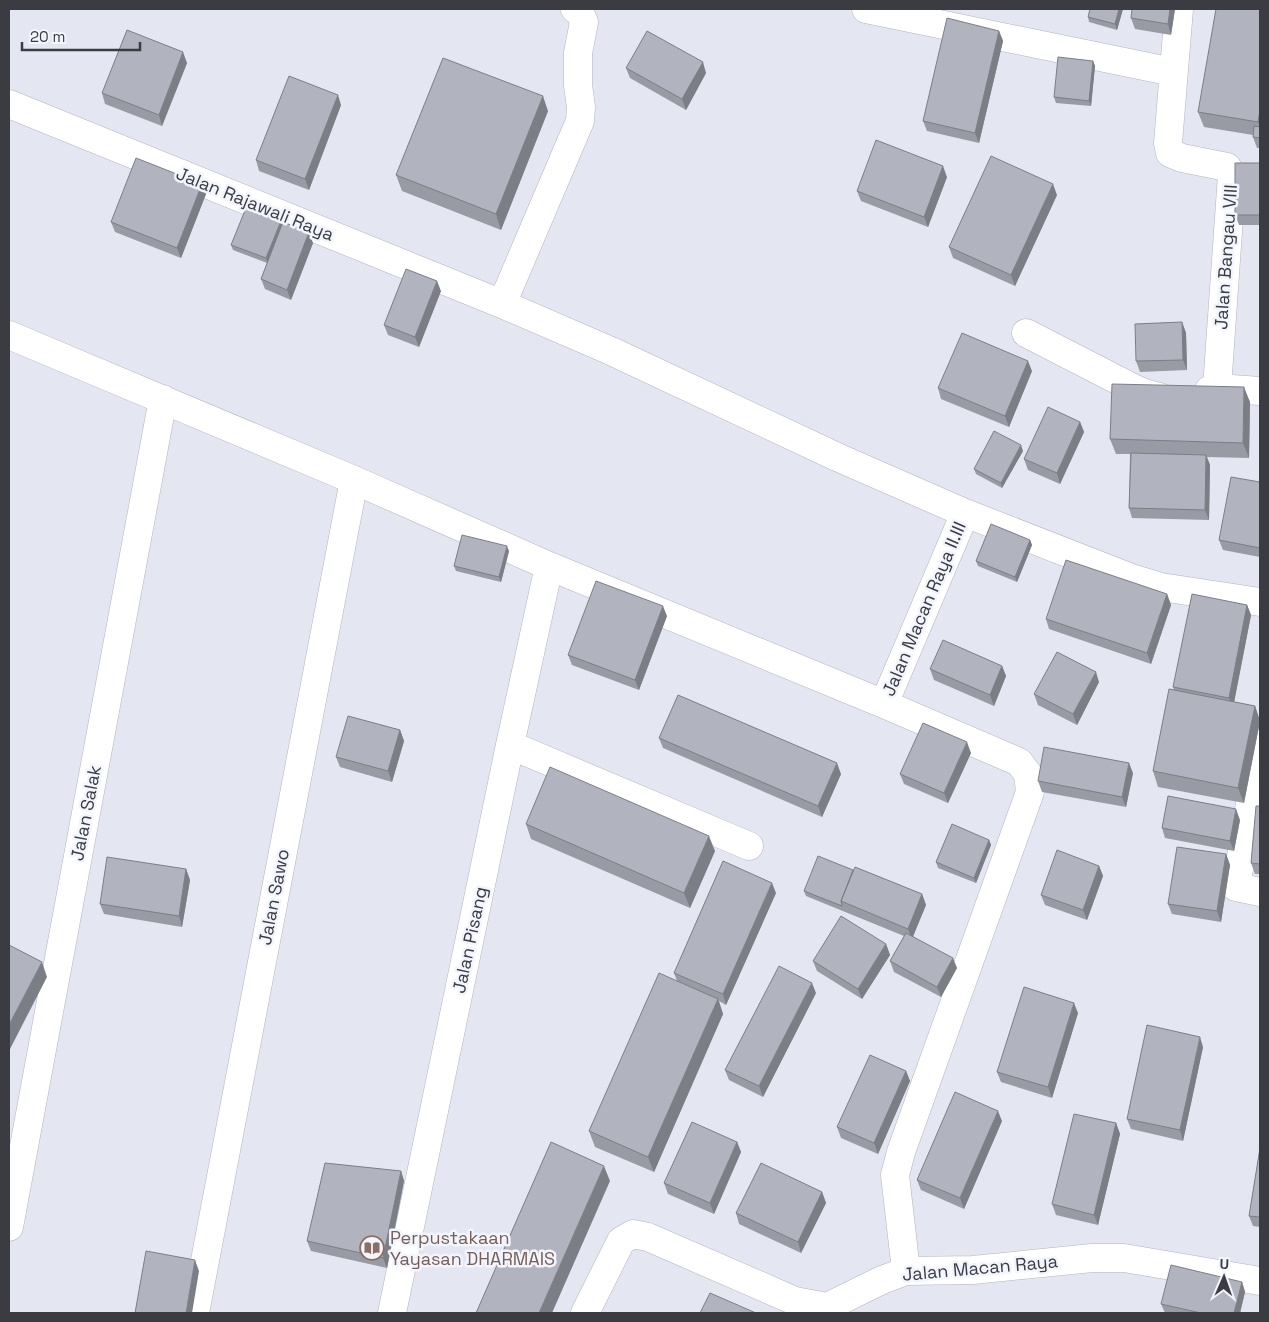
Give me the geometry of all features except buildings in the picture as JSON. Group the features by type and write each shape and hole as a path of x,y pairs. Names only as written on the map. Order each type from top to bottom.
{"street":[{"path":"502,304 580,121 578,53 584,22 580,11 575,9"},
{"path":"866,9 1173,72"},
{"name":"Jalan Bangau VIII","path":"1179,9 1168,143 1170,153 1182,158 1227,167 1232,175 1217,388"},
{"name":"Jalan Rajawali Raya","path":"9,104 502,304 611,351 837,457 965,514 1134,579 1160,587 1260,602"},
{"path":"1026,333 1144,393 1170,398 1190,396 1217,388 1260,391"},
{"path":"9,335 354,480 549,566 1020,762 1028,774 1030,792 904,1143 895,1175 906,1271"},
{"name":"Jalan Salak","path":"9,1227 163,399"},
{"name":"Jalan Sawo","path":"195,1313 354,480"},
{"name":"Jalan Macan Raya II.III","path":"884,704 965,514"},
{"name":"Jalan Pisang","path":"392,1313 549,566"},
{"path":"1248,890 1260,744"},
{"path":"510,745 749,846"},
{"name":"Jalan Macan Raya","path":"585,1313 622,1242 633,1234 648,1237 795,1301 826,1310 882,1280 906,1271 973,1270 1092,1258 1124,1258 1260,1282"}],"place":[{"name":"Perpustakaan Yayasan DHARMAIS","path":"372,1248"}]}
